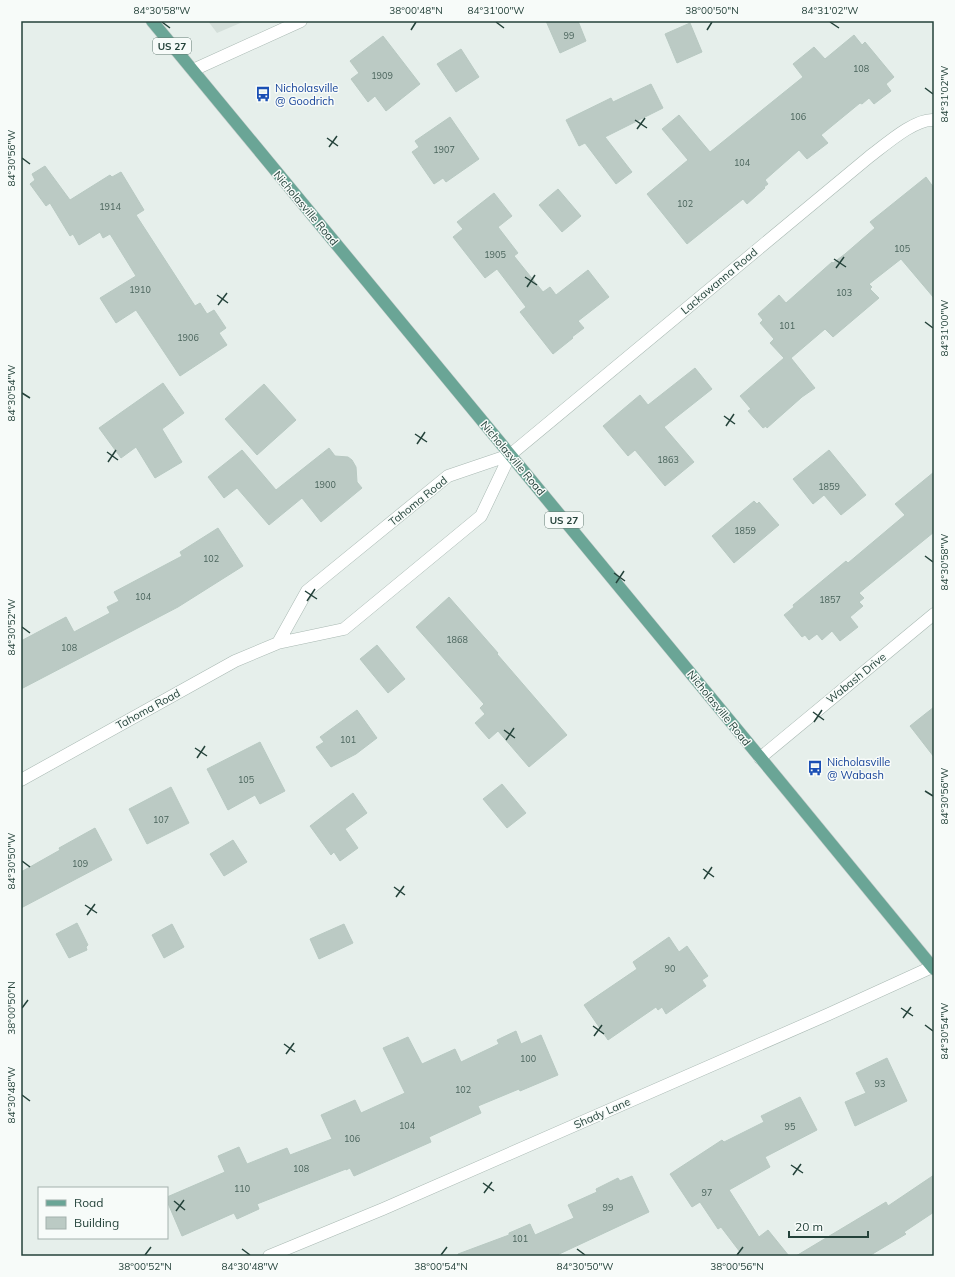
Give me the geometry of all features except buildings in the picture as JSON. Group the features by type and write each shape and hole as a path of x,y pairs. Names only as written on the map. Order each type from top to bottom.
{"main road":[{"name":"Nicholasville Road","path":"152,21 933,968"}],"street":[{"path":"193,70 301,21"},
{"name":"Lackawanna Road","path":"510,455 869,157 907,129 921,121 934,120"},
{"name":"Tahoma Road","path":"278,643 306,591 448,476 510,455"},
{"name":"Tahoma Road","path":"21,780 235,661 278,643 344,629 481,516 510,455"},
{"name":"Wabash Drive","path":"760,758 934,614"},
{"name":"Shady Lane","path":"269,1256 391,1206 933,968"}],"shaded area":[{"path":"208,21 245,21 217,33"}],"place":[{"name":"Nicholasville @ Goodrich","path":"263,94"},
{"name":"Nicholasville @ Wabash","path":"815,768"}]}
